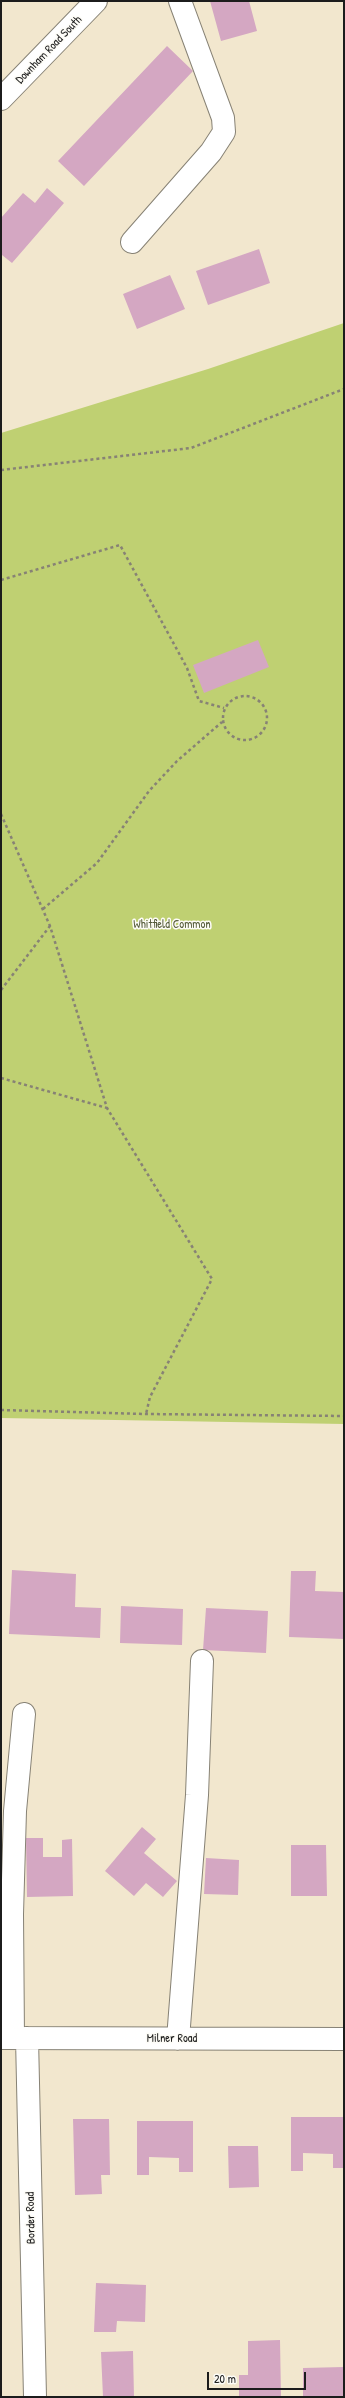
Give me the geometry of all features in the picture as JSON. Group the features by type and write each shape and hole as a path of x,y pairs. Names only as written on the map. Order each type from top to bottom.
{"street":[{"name":"Downham Road South","path":"1,99 96,1"},
{"path":"132,242 211,152 224,132 223,118 180,1"},
{"path":"178,2039 197,1796 202,1662"},
{"name":"Border Road","path":"24,1714 14,1851 12,1914 14,2038 35,2397"},
{"name":"Milner Road","path":"14,2038 344,2039"}],"path":[{"path":"1,470 191,448 344,388"},
{"path":"1,580 120,545 187,668 199,701 224,708"},
{"path":"249,695 262,703 267,717 262,732 250,739 236,738 229,734 222,722 224,708 234,698 249,695"},
{"path":"43,909 97,863 149,791 177,761 222,722"},
{"path":"1,814 50,926 107,1108 212,1279 150,1397 146,1414"},
{"path":"1,990 50,926"},
{"path":"1,1078 107,1108"},
{"path":"1,1410 146,1414 344,1416"}],"green space":[{"name":"Whitfield Common","path":"344,323 344,1424 1,1418 1,433 208,369"}],"building":[{"path":"210,1 249,1 257,31 221,41"},
{"path":"167,46 193,71 84,186 58,161"},
{"path":"47,188 64,203 12,263 2,255 1,256 1,218 23,193 35,203"},
{"path":"259,249 270,283 208,305 196,271"},
{"path":"170,275 185,309 137,329 123,294"},
{"path":"258,640 269,667 204,693 193,665"},
{"path":"12,1570 76,1574 75,1607 101,1608 100,1638 9,1634"},
{"path":"291,1571 316,1571 315,1591 344,1592 344,1639 289,1637"},
{"path":"121,1606 183,1609 182,1645 120,1643"},
{"path":"206,1608 268,1611 266,1653 203,1650"},
{"path":"142,1827 156,1839 144,1853 177,1881 163,1897 146,1883 134,1896 105,1871"},
{"path":"26,1838 43,1838 43,1857 62,1857 62,1840 72,1839 73,1896 27,1897"},
{"path":"291,1845 326,1845 327,1896 291,1896"},
{"path":"206,1858 239,1860 238,1895 204,1894"},
{"path":"291,2117 344,2117 344,2168 333,2168 333,2154 303,2153 303,2171 291,2171"},
{"path":"73,2119 109,2119 110,2175 101,2175 102,2194 75,2195"},
{"path":"137,2121 193,2121 193,2172 179,2172 179,2158 149,2157 149,2175 137,2175"},
{"path":"228,2146 258,2146 259,2187 229,2188"},
{"path":"96,2283 146,2285 145,2322 117,2321 116,2332 94,2332"},
{"path":"280,2340 281,2397 239,2397 239,2375 248,2375 248,2341"},
{"path":"133,2351 134,2397 103,2397 101,2352"},
{"path":"344,2367 344,2397 303,2397 303,2368"}]}
